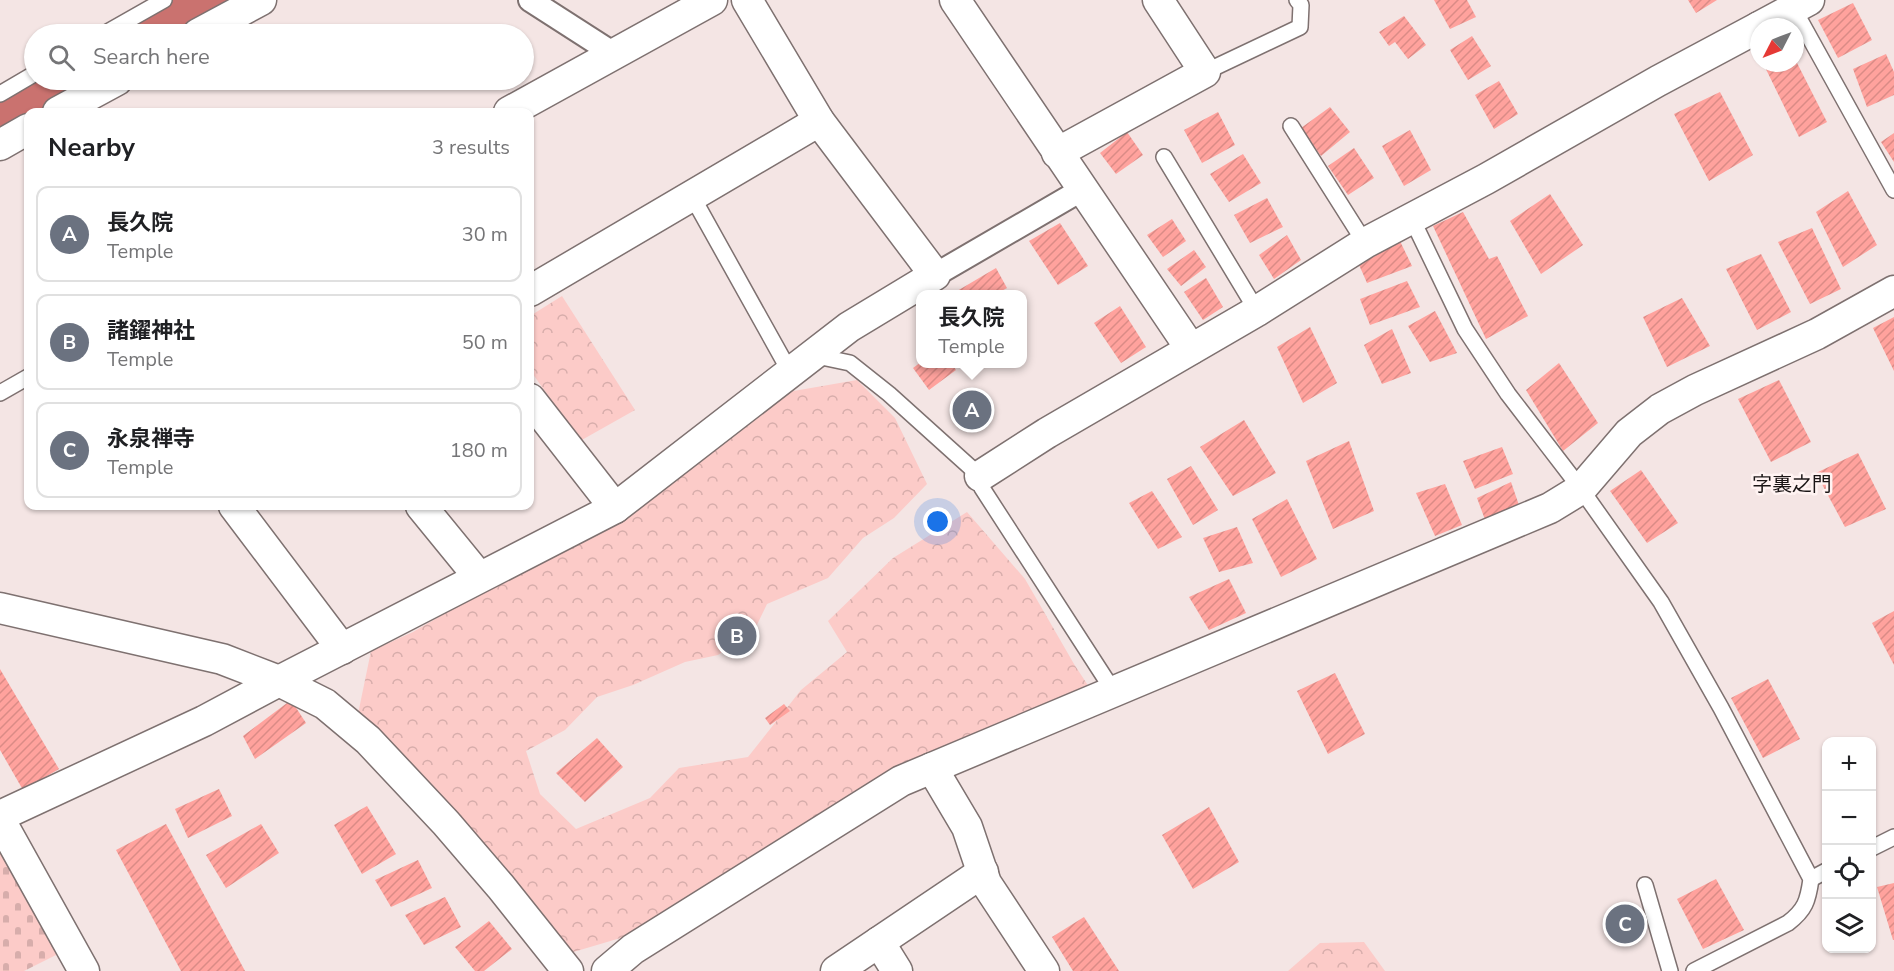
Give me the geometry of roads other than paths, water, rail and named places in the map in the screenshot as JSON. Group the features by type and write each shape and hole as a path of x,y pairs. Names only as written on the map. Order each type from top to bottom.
{"street":[{"path":"217,24 261,0"},
{"path":"530,0 614,54"},
{"path":"515,108 712,0"},
{"path":"747,0 819,121 935,275"},
{"path":"955,0 1191,349"},
{"path":"1057,153 1205,72 1158,0"},
{"path":"1774,18 1798,3"},
{"path":"980,476 1257,311 1365,243 1750,32"},
{"path":"65,108 99,90"},
{"path":"534,289 819,121"},
{"path":"0,145 24,131"},
{"path":"84,971 0,818 204,721 615,508 849,327 1083,189"},
{"path":"606,971 633,949 891,787 1550,508 1581,489 1629,433 1660,409 1695,390 1817,334 1894,291"},
{"path":"534,404 615,508"},
{"path":"237,510 342,649"},
{"path":"424,510 479,577"},
{"path":"0,608 222,659 279,681 325,704 368,740 446,823 501,886 568,971"},
{"path":"932,768 967,827 986,883 1044,971"},
{"path":"836,971 983,872"},
{"path":"879,942 897,971"}],"lane":[{"path":"122,24 164,0"},
{"path":"1205,72 1300,27 1300,5 1297,0"},
{"path":"1798,3 1894,190"},
{"path":"0,94 24,80"},
{"path":"1292,126 1365,243"},
{"path":"1164,158 1257,311"},
{"path":"692,196 801,364 850,363 889,394 980,476 982,488 1114,692"},
{"path":"1412,219 1465,329 1508,394 1581,489 1661,602 1721,708 1811,879 1809,893 1801,913 1788,923 1694,971"},
{"path":"0,393 24,378"},
{"path":"1876,846 1894,837"},
{"path":"1811,879 1822,874"},
{"path":"1645,885 1670,971"}],"waterway":[{"path":"168,24 212,0"},
{"path":"24,108 56,90"},
{"path":"0,122 24,108"}],"place":[{"name":"長久院","path":"972,410"},
{"name":"諸鑃神社","path":"737,636"},
{"name":"永泉禅寺","path":"1625,924"}],"district":[{"name":"字裏之門","path":"1792,484"}]}
